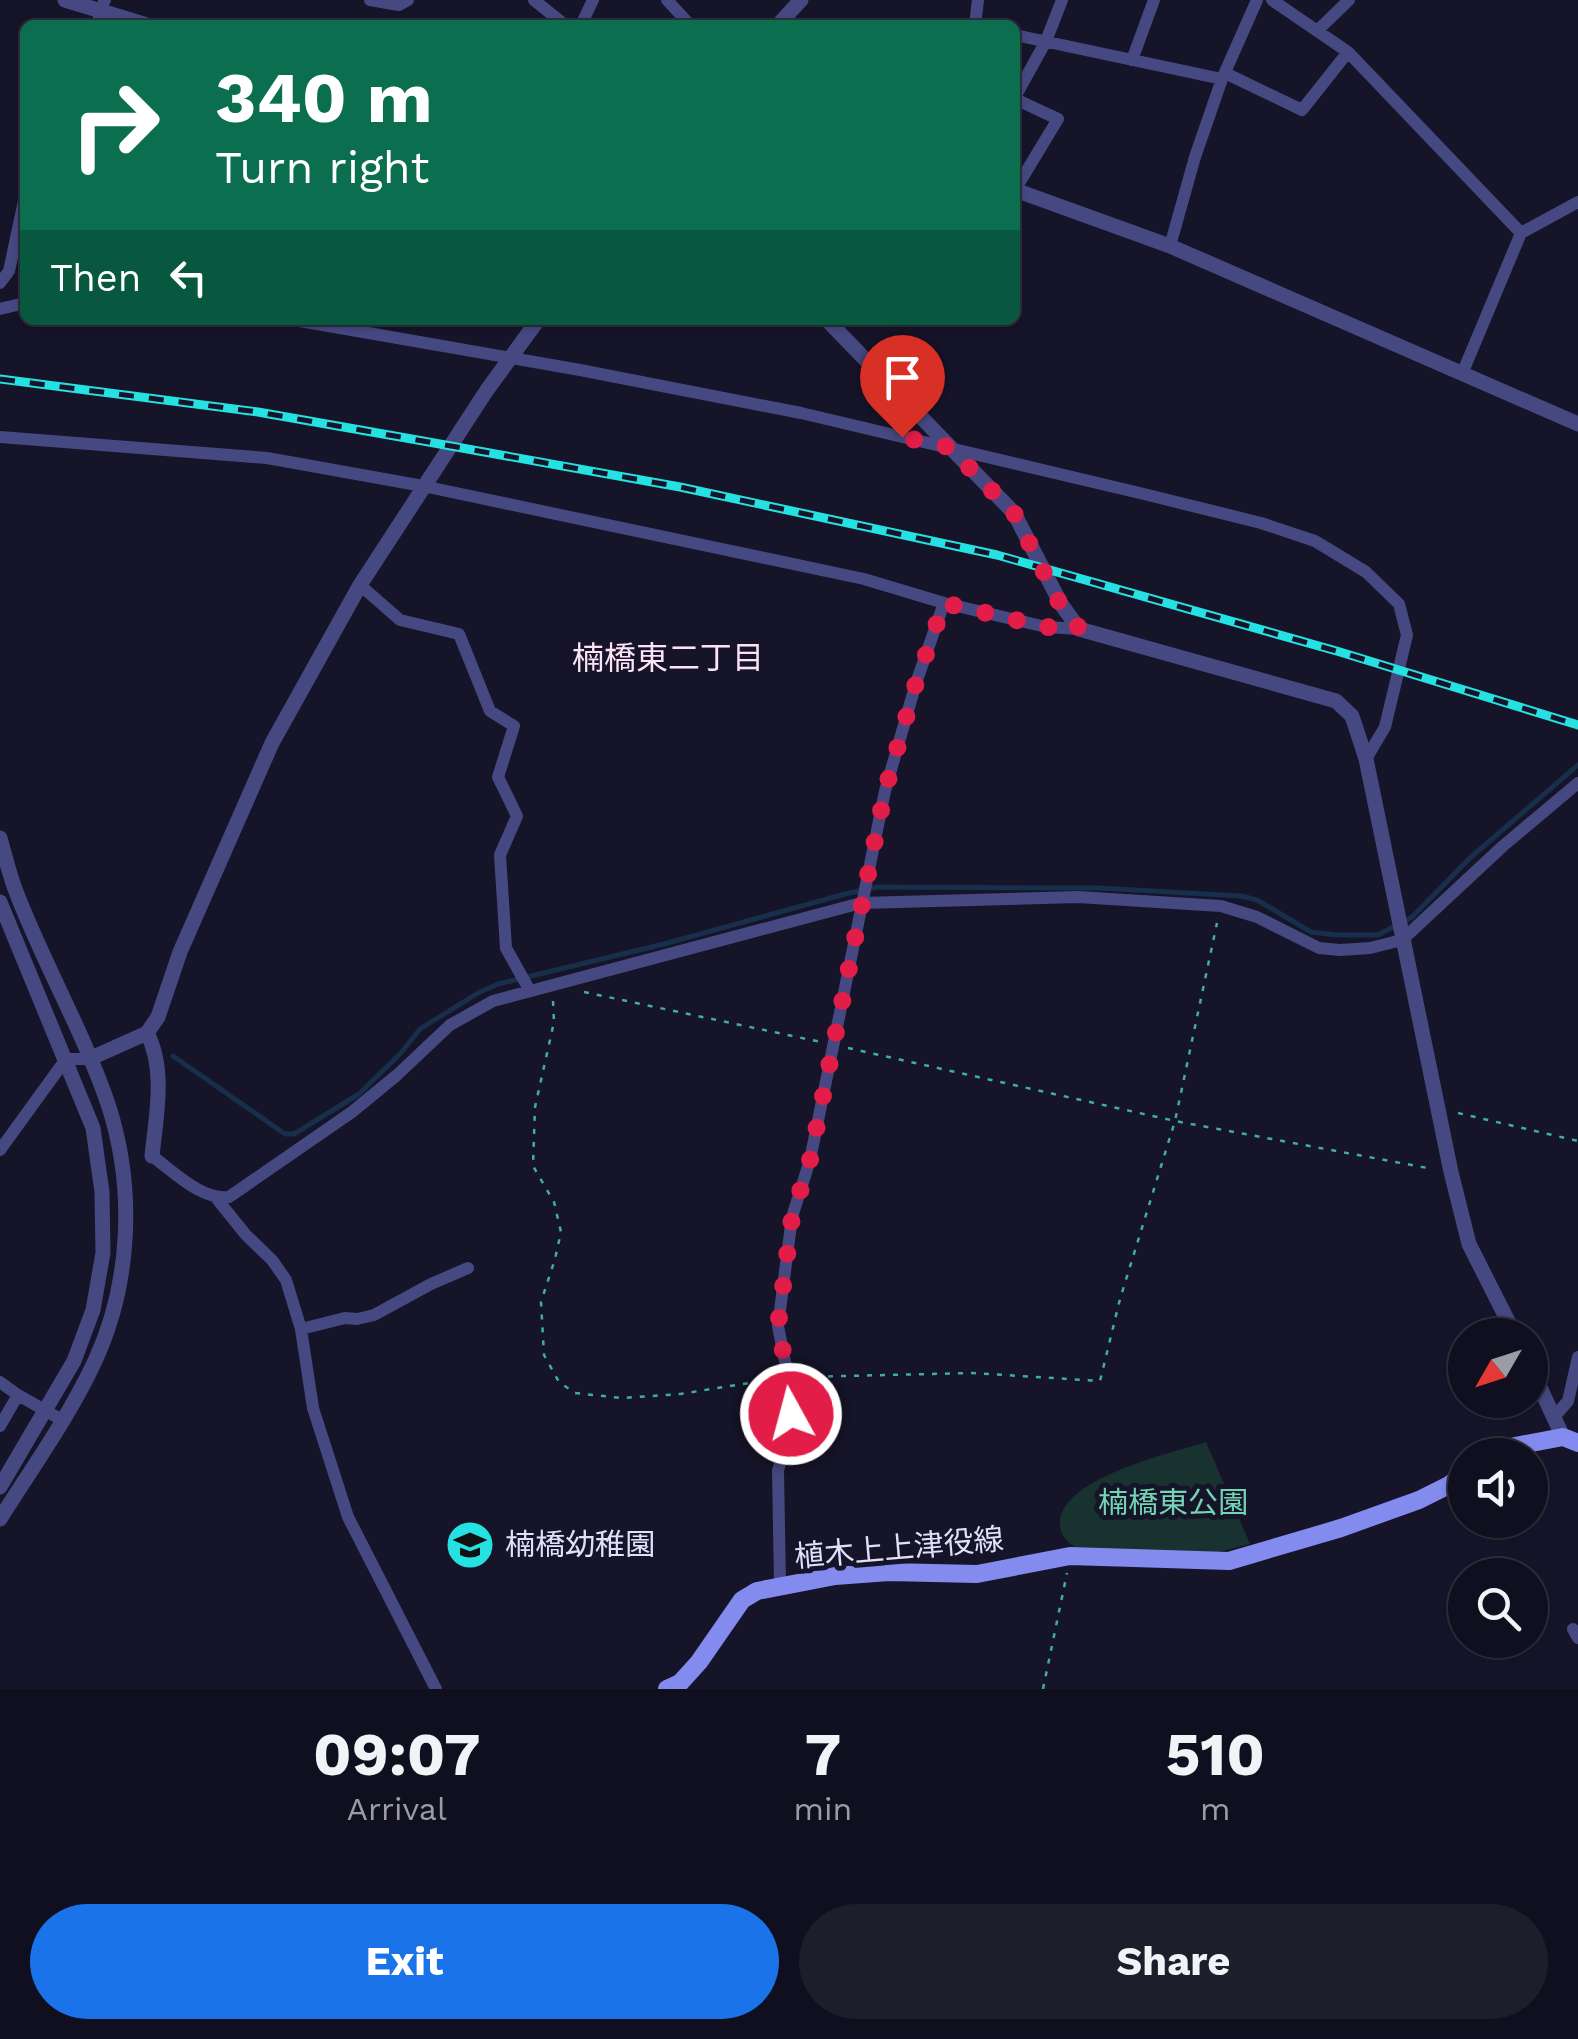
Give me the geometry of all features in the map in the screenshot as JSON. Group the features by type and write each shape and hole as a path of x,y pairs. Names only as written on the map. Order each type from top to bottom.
{"main road":[{"name":"植木上上津役線","path":"677,1687 742,1600 757,1591 835,1576 889,1572 977,1574 1070,1556 1229,1560 1340,1528 1419,1500 1448,1485"}],"street":[{"path":"65,0 129,20"},
{"path":"370,0 399,5 408,0"},
{"path":"534,0 559,20"},
{"path":"667,0 685,20"},
{"path":"782,20 800,0"},
{"path":"1020,89 1046,41 1062,0"},
{"path":"1132,60 1154,0"},
{"path":"1170,246 1195,158 1256,0"},
{"path":"1272,0 1348,52 1521,233"},
{"path":"1317,31 1349,0"},
{"path":"1020,35 1224,76 1302,110 1348,52"},
{"path":"1020,100 1058,119 1020,182"},
{"path":"1020,192 1170,246 1578,424"},
{"path":"1462,374 1521,233 1578,202"},
{"path":"0,283 9,270 20,219"},
{"path":"322,325 801,413 1261,523 1316,541 1366,572 1399,604 1406,635 1385,727 1366,759"},
{"path":"66,1059 89,1059 148,1033 272,743 360,585 535,325"},
{"path":"831,325 1014,513 1060,604 1079,628"},
{"path":"0,437 267,458 423,486 864,579 1046,627 1079,628 1336,701 1352,716 1366,759 1451,1172 1470,1244 1507,1318"},
{"path":"360,585 400,620 458,634 490,711 514,726 498,777 517,816 500,855 506,948 530,991"},
{"path":"780,1585 778,1470 791,1414 778,1326 792,1217 810,1160 885,791 944,603"},
{"path":"217,1199 229,1197 352,1112 450,1025 493,1000 861,903 1078,897 1221,906 1257,916 1320,948 1370,948 1402,940 1578,783"},
{"path":"0,838 15,888 109,1108 122,1164 127,1218 115,1300 95,1360 0,1519"},
{"path":"0,902 93,1128 102,1192 103,1252 93,1310 74,1361 0,1487"},
{"path":"148,1033 156,1049 158,1102 152,1156 217,1199 286,1280 301,1329 313,1408 348,1517 436,1689"},
{"path":"0,1150 66,1059"},
{"path":"301,1329 374,1315 468,1268"},
{"path":"1555,1416 1568,1400 1578,1357"},
{"path":"0,1382 62,1420"},
{"path":"0,1426 18,1395"},
{"path":"1548,1402 1571,1440"}],"path":[{"path":"552,986 554,1022 535,1107 533,1166 554,1202 560,1232 556,1259 541,1302 544,1355 559,1382 575,1392 622,1398 680,1394 788,1377 918,1372 1100,1381 1120,1299 1175,1121 1221,906"},
{"path":"586,992 1175,1121 1451,1172"},
{"path":"1438,1109 1578,1140"},
{"path":"1043,1689 1070,1556"}],"green space":[{"name":"楠橋東公園","path":"1206,1442 1250,1544 1218,1552 1077,1548 1065,1538 1060,1524 1065,1508 1078,1493 1120,1470"}],"waterway":[{"path":"1405,921 1471,857 1578,765"},
{"path":"173,1056 285,1134 294,1134 359,1094 420,1029 498,984 877,887 1099,888 1241,896 1257,900 1311,932 1378,935 1395,926"}],"railway":[{"path":"0,379 258,412 423,441 680,487 997,555 1340,652 1578,725"}],"place":[{"name":"楠橋幼稚園","path":"470,1545"}],"district":[{"name":"楠橋東二丁目","path":"668,658"}],"route":[{"path":"791,1414 778,1326 792,1217 810,1160 885,791 944,603 1046,627 1079,628 1060,604 1014,513 949,447 902,437"}]}
